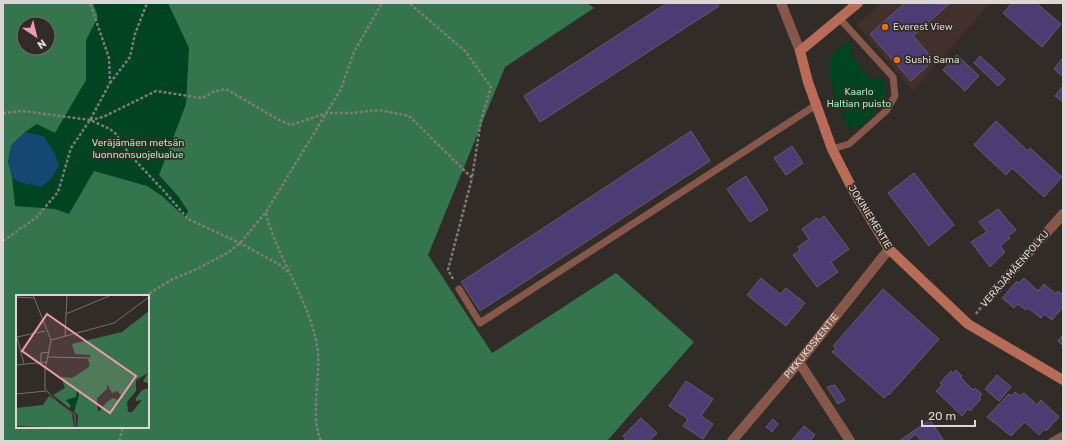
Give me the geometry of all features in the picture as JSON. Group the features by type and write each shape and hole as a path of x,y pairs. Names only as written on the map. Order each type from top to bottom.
{"street":[{"name":"JOKINIEMENTIE","path":"781,3 800,52 816,105 832,149 854,192 889,249 968,324 1063,380"},
{"path":"800,52 858,3"},
{"name":"VERÄJÄMÄENPOLKU","path":"993,292 1063,214"},
{"name":"PIKKUKOSKENTIE","path":"732,441 799,362 889,249"},
{"path":"799,362 850,441"}],"lane":[{"path":"832,149 849,144 886,111 895,96 892,77 840,19"},
{"path":"458,289 480,323 816,105"},
{"path":"1052,441 1063,435"}],"path":[{"path":"90,3 109,58 110,83"},
{"path":"3,241 36,218 58,192 72,148 90,120 110,83 130,57 135,34 147,3"},
{"path":"147,295 171,280 216,260 229,252 240,243 266,212 341,90 354,52 382,3"},
{"path":"409,3 465,51 491,87 481,120 472,178 448,270 458,289"},
{"path":"3,113 23,111 90,120 103,117 156,91 202,98 213,92 226,89 279,120 291,125 327,112 352,113 379,110 409,116 472,178"},
{"path":"90,120 116,134 130,155 188,219 240,243 282,266 288,273"},
{"path":"266,212 270,230 308,315 315,337 319,378 316,422 321,441"},
{"name":"VERÄJÄMÄENPOLKU","path":"968,324 993,292"},
{"path":"119,441 123,428"}],"shaded area":[{"path":"882,3 990,3 913,91 857,25"}],"green space":[{"name":"Veräjämäen metsän luonnonsuojelualue","path":"3,3 353,3 309,430 3,441"},
{"path":"3,3 93,3 98,17 86,40 86,80 55,133 37,124 25,132 8,161 12,177 15,206 55,209 69,214 94,171 147,186 162,196 185,217 188,211 178,196 159,175 186,104 189,48 168,3 587,3 594,8 505,67 428,255 492,353 616,273 694,342 607,441 3,441"},
{"name":"Kaarlo Haltian puisto","path":"849,41 853,48 851,56 873,81 879,75 886,88 885,96 880,105 865,123 858,128 847,127 834,91 829,71 832,55"}],"water":[{"path":"25,132 43,136 54,152 59,165 51,179 41,187 19,182 12,177 8,161 11,145"}],"building":[{"path":"667,3 717,3 719,6 540,122 524,96"},
{"path":"905,3 949,4 913,36 934,60 911,81 870,34"},
{"path":"1012,3 1036,3 1061,24 1042,47 1003,13"},
{"path":"957,55 979,76 965,91 943,70"},
{"path":"980,56 1005,79 998,86 974,63"},
{"path":"1063,58 1063,77 1054,69"},
{"path":"1063,86 1063,102 1055,96"},
{"path":"996,121 1028,151 1030,148 1062,177 1044,197 1012,168 1006,175 974,145"},
{"path":"691,131 710,161 480,311 461,282"},
{"path":"792,146 803,163 786,175 774,158"},
{"path":"914,173 954,225 929,246 888,193"},
{"path":"746,176 768,210 750,222 727,189"},
{"path":"998,209 1016,230 1008,236 1010,238 1000,246 1005,252 990,267 971,242 987,232 979,222"},
{"path":"824,216 849,249 831,262 838,272 817,287 793,255 800,250 798,247 809,239 802,229 817,218 819,220"},
{"path":"761,278 780,294 786,288 805,303 786,326 747,295"},
{"path":"1024,278 1038,291 1044,284 1056,294 1058,291 1063,295 1063,307 1052,320 1044,314 1041,318 1028,308 1026,310 1018,304 1014,308 1002,298 1017,281 1019,283"},
{"path":"883,289 939,339 889,395 888,394 884,398 832,352 836,348 833,346"},
{"path":"1063,335 1063,346 1058,341"},
{"path":"956,370 962,376 960,377 973,390 975,388 982,394 979,397 981,399 970,411 968,409 962,416 936,391 942,385 940,383 951,371 953,373"},
{"path":"997,375 1011,387 999,401 985,389"},
{"path":"686,381 713,399 701,416 713,424 703,439 683,426 688,419 669,406"},
{"path":"835,385 845,400 838,404 827,387"},
{"path":"1015,392 1020,396 1024,393 1037,405 1041,400 1059,417 1046,431 1044,429 1039,435 1025,422 1011,436 987,417 1009,394 1011,396"},
{"path":"641,418 657,433 649,441 623,441 626,438 623,436"},
{"path":"773,419 778,424 772,432 766,427"},
{"path":"930,420 944,441 921,441 916,434 907,441 899,441"},
{"path":"804,426 815,435 810,441 791,441"}],"place":[{"name":"Everest View","path":"885,27"},
{"name":"Sushi Sama","path":"897,60"}]}
